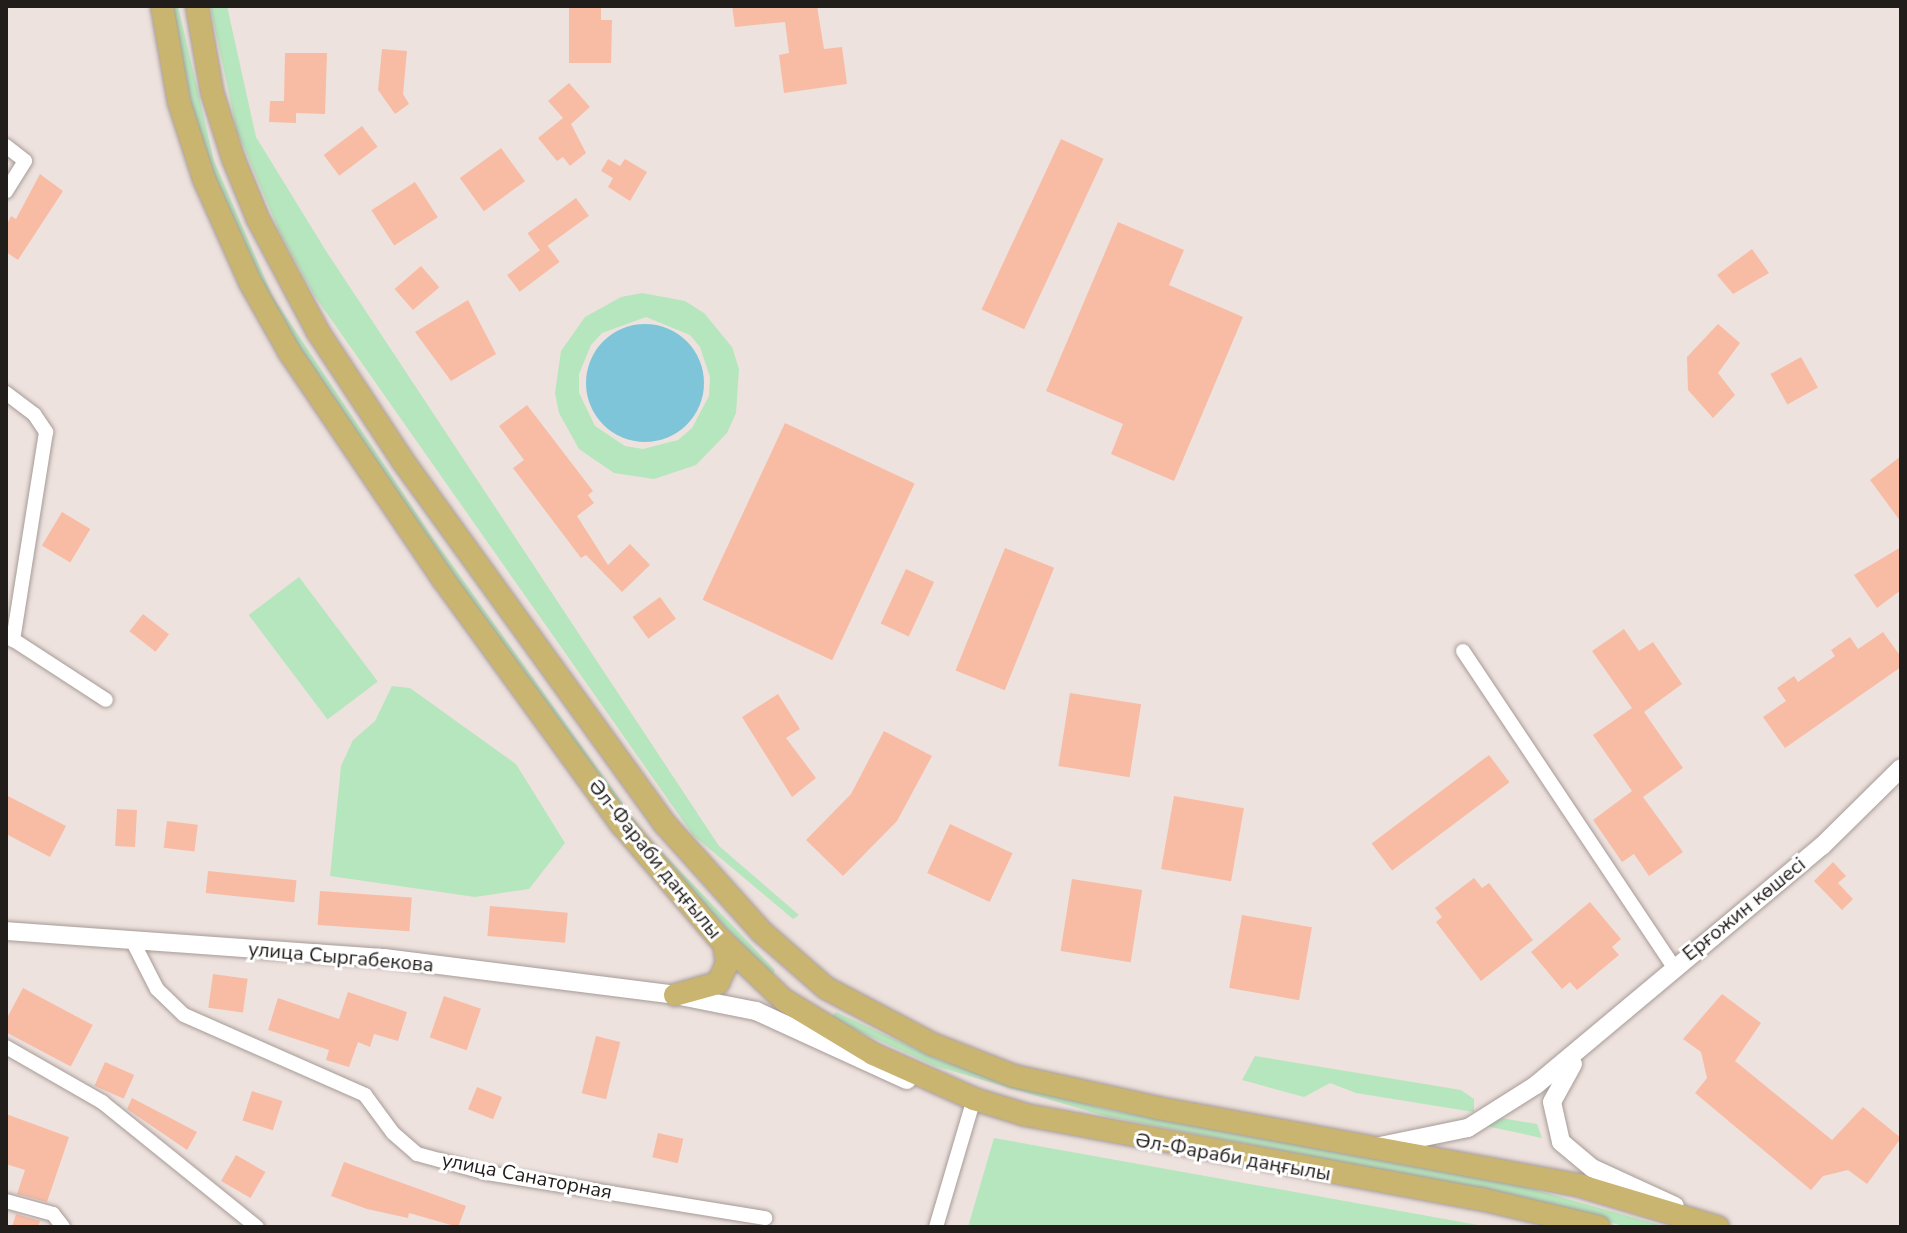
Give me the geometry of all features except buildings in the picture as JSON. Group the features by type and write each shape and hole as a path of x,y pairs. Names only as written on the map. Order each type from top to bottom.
{"main road":[{"name":"Әл-Фараби даңғылы","path":"162,6 179,102 204,179 250,282 290,353 443,579 622,825 724,943 816,1024 974,1099 1091,1130 1481,1199 1599,1227"},
{"name":"Әл-Фараби даңғылы","path":"197,6 212,92 233,158 258,219 318,332 403,461 613,755 719,887 826,988 868,1014 1014,1076 1080,1092 1581,1186 1720,1227"},
{"path":"675,995 718,983 727,964 724,943"}],"street":[{"path":"6,146 25,161 6,192"},
{"path":"6,393 34,414 46,432 10,637 106,700"},
{"path":"1463,651 1673,966"},
{"name":"Ерғожин көшесі","path":"1380,1146 1468,1128 1585,1047 1673,966 1822,846 1901,768"},
{"name":"улица Сыргабекова","path":"6,931 384,958 675,995 756,1011 874,1068 974,1099"},
{"name":"улица Санаторная","path":"132,940 157,989 184,1015 365,1095 393,1133 417,1154 487,1173 765,1218"},
{"path":"6,1047 102,1102 257,1227"},
{"name":"Ерғожин көшесі","path":"1585,1047 1556,1086 1552,1102 1561,1142 1592,1168 1720,1227"},
{"path":"936,1227 974,1099"},
{"path":"6,1201 53,1214 63,1227"}],"green space":[{"path":"169,6 178,6 214,161 273,297 433,538 644,833 775,970 772,975 638,837 426,542 267,302 205,163"},
{"path":"210,6 227,6 256,137 326,251 719,846 799,915 793,919 693,835 314,295 279,231 237,131"},
{"path":"642,293 685,301 704,313 732,347 739,369 736,413 727,433 696,465 654,479 614,473 579,449 559,413 555,393 561,351 585,317 621,297","holes":["646,317 690,335 700,347 710,377 709,396 692,428 678,440 643,449 625,446 595,426 579,393 579,374 591,345 602,333"]},
{"path":"299,577 378,682 328,720 249,615"},
{"path":"392,686 410,688 516,764 565,843 529,889 475,897 330,876 341,766 353,740 375,721"},
{"path":"836,1012 939,1060 1104,1109 1525,1187 1667,1227 1627,1227 1525,1199 1105,1116 935,1066 830,1018"},
{"path":"1255,1056 1461,1090 1474,1099 1474,1112 1356,1093 1330,1083 1304,1097 1242,1080"},
{"path":"1501,1118 1537,1124 1542,1138 1481,1125"},
{"path":"994,1138 1489,1227 968,1227"}],"water":[{"path":"645,324 668,328 687,341 700,360 704,383 700,406 687,425 668,438 645,442 622,438 603,425 590,406 586,383 590,360 603,341 622,328"}]}
